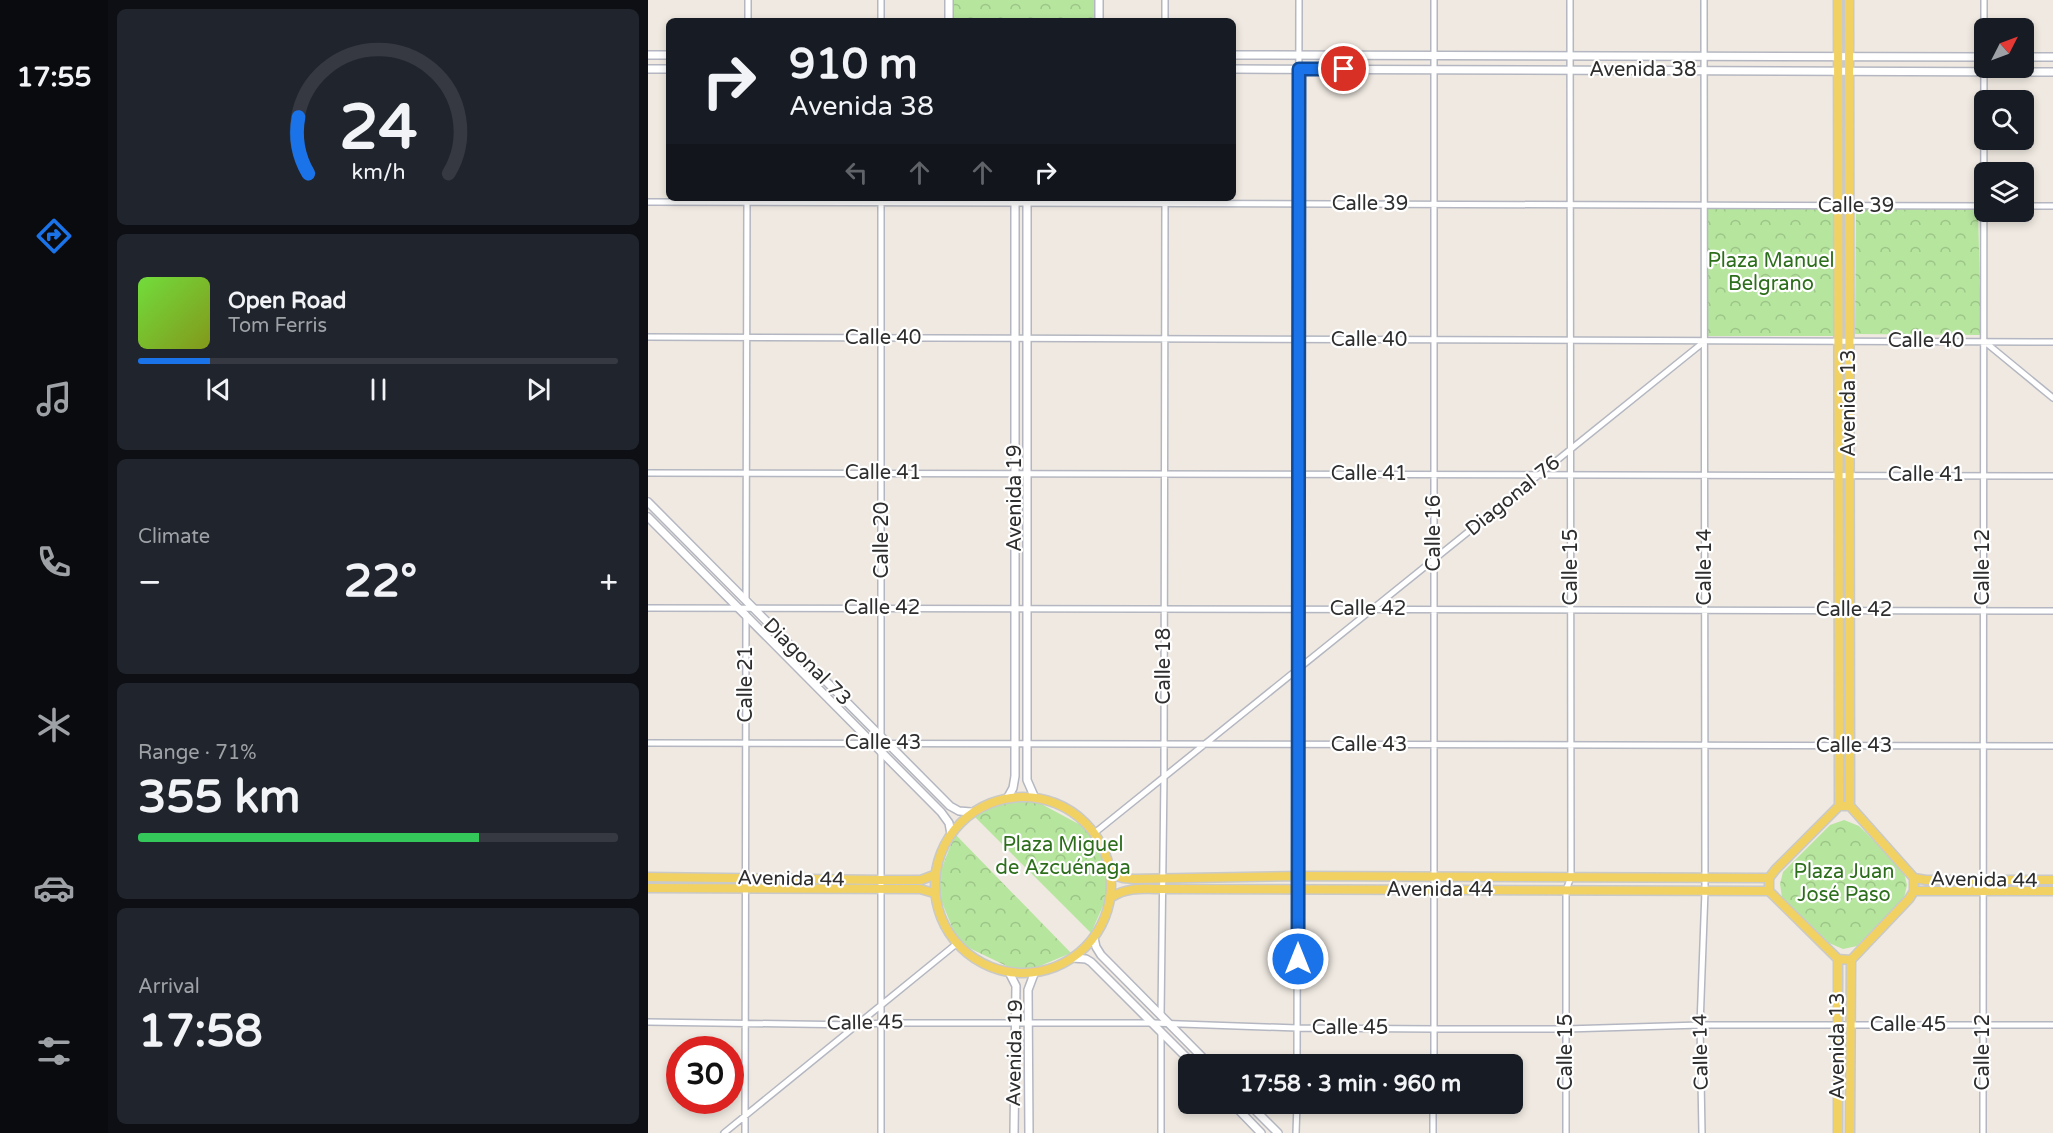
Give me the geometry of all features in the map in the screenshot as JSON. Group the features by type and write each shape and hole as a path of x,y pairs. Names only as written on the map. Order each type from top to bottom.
{"main road":[{"path":"949,0 949,18"},
{"path":"1099,0 1099,18"},
{"name":"Avenida 13","path":"1838,0 1839,806"},
{"name":"Avenida 13","path":"1849,0 1850,806"},
{"path":"648,55 666,55"},
{"name":"Avenida 38","path":"1236,55 1974,57"},
{"path":"2034,57 2053,57"},
{"path":"648,69 666,69"},
{"name":"Avenida 38","path":"1236,69 1974,72"},
{"name":"Avenida 38","path":"2034,72 2053,72"},
{"name":"Avenida 19","path":"1008,797 1015,782 1015,201"},
{"name":"Avenida 19","path":"1027,201 1028,780 1034,796"},
{"name":"Diagonal 73","path":"648,502 746,608 881,744 950,806 959,811 971,812"},
{"name":"Diagonal 73","path":"648,517 746,608"},
{"name":"Diagonal 73","path":"881,744 941,812 949,823 951,834"},
{"path":"1034,796 1097,831 1113,875 1112,897 1094,938 1073,958 1034,974 1022,976 1010,974 963,952 955,945 949,936 933,893 934,875 951,834 971,812 1008,797 1034,796"},
{"path":"1839,806 1850,806 1914,878 1914,891 1909,899 1851,960 1838,959 1769,891 1769,878 1776,868 1839,806"},
{"name":"Avenida 44","path":"648,888 881,885 921,880 934,875"},
{"name":"Avenida 44","path":"1113,875 1123,878 1298,876 1769,878"},
{"name":"Avenida 44","path":"648,877 745,878 881,885 920,889 933,893"},
{"name":"Avenida 44","path":"1914,878 1926,880 2053,880"},
{"name":"Avenida 44","path":"1112,897 1131,889 1769,891"},
{"name":"Avenida 44","path":"1914,891 2053,891"},
{"path":"1094,938 1101,955 1185,1054"},
{"path":"1073,958 1086,959 1091,962 1159,1024 1170,1024 1199,1054"},
{"name":"Avenida 13","path":"1838,959 1838,1133"},
{"name":"Avenida 13","path":"1850,1133 1851,960"},
{"name":"Avenida 19","path":"1010,974 1016,986 1014,1133"},
{"name":"Avenida 19","path":"1029,1133 1028,990 1034,974"},
{"path":"1243,1114 1262,1133"},
{"path":"1259,1114 1278,1133"}],"street":[{"path":"748,0 748,18"},
{"path":"881,0 881,18"},
{"path":"1165,0 1165,18"},
{"path":"1297,1054 1299,0"},
{"name":"Calle 16","path":"1434,0 1434,1054"},
{"name":"Calle 15","path":"1566,1133 1566,890 1571,877 1570,0"},
{"name":"Calle 14","path":"1702,1133 1700,1025 1705,891 1704,0"},
{"name":"Calle 12","path":"1984,0 1984,18"},
{"name":"Calle 12","path":"1983,78 1984,162"},
{"name":"Calle 39","path":"648,202 698,201"},
{"name":"Calle 21","path":"745,1133 747,201"},
{"name":"Calle 20","path":"881,1133 883,201"},
{"name":"Calle 39","path":"1027,201 1974,206"},
{"name":"Calle 18","path":"1161,1133 1159,1024 1164,777 1165,201"},
{"path":"2034,206 2053,206"},
{"name":"Calle 12","path":"1983,1133 1984,222"},
{"name":"Calle 40","path":"648,338 2053,342"},
{"name":"Diagonal 76","path":"1097,831 1705,341"},
{"path":"1984,341 2053,398"},
{"name":"Calle 41","path":"648,472 2053,476"},
{"name":"Calle 42","path":"648,608 2053,611"},
{"name":"Calle 43","path":"648,743 2053,746"},
{"path":"724,1133 955,945"},
{"name":"Calle 45","path":"648,1023 1159,1024"},
{"name":"Calle 45","path":"1170,1024 1434,1029 1566,1029 1700,1025 2053,1025"},
{"path":"1296,1133 1297,1114"},
{"path":"1433,1114 1433,1133"}],"green space":[{"path":"953,0 1095,0 1095,18 953,18"},
{"name":"Plaza Manuel Belgrano","path":"1708,208 1835,209 1835,336 1707,336"},
{"name":"Plaza Manuel Belgrano","path":"1856,209 1974,209 1974,222 1978,222 1981,335 1855,334"},
{"name":"Plaza Miguel de Azcuénaga","path":"1019,797 1032,799 1088,829 1096,838 1110,879 1110,890 1091,933 973,815"},
{"name":"Plaza Juan José Paso","path":"1844,820 1859,826 1903,869 1907,885 1904,898 1857,946 1843,949 1829,943 1782,897 1780,884 1783,872 1830,825"},
{"name":"Plaza Miguel de Azcuénaga","path":"955,834 1071,953 1028,971 1017,971 965,946 957,939 938,893 939,875"}],"route":[{"path":"1298,959 1299,69 1344,69"}]}
